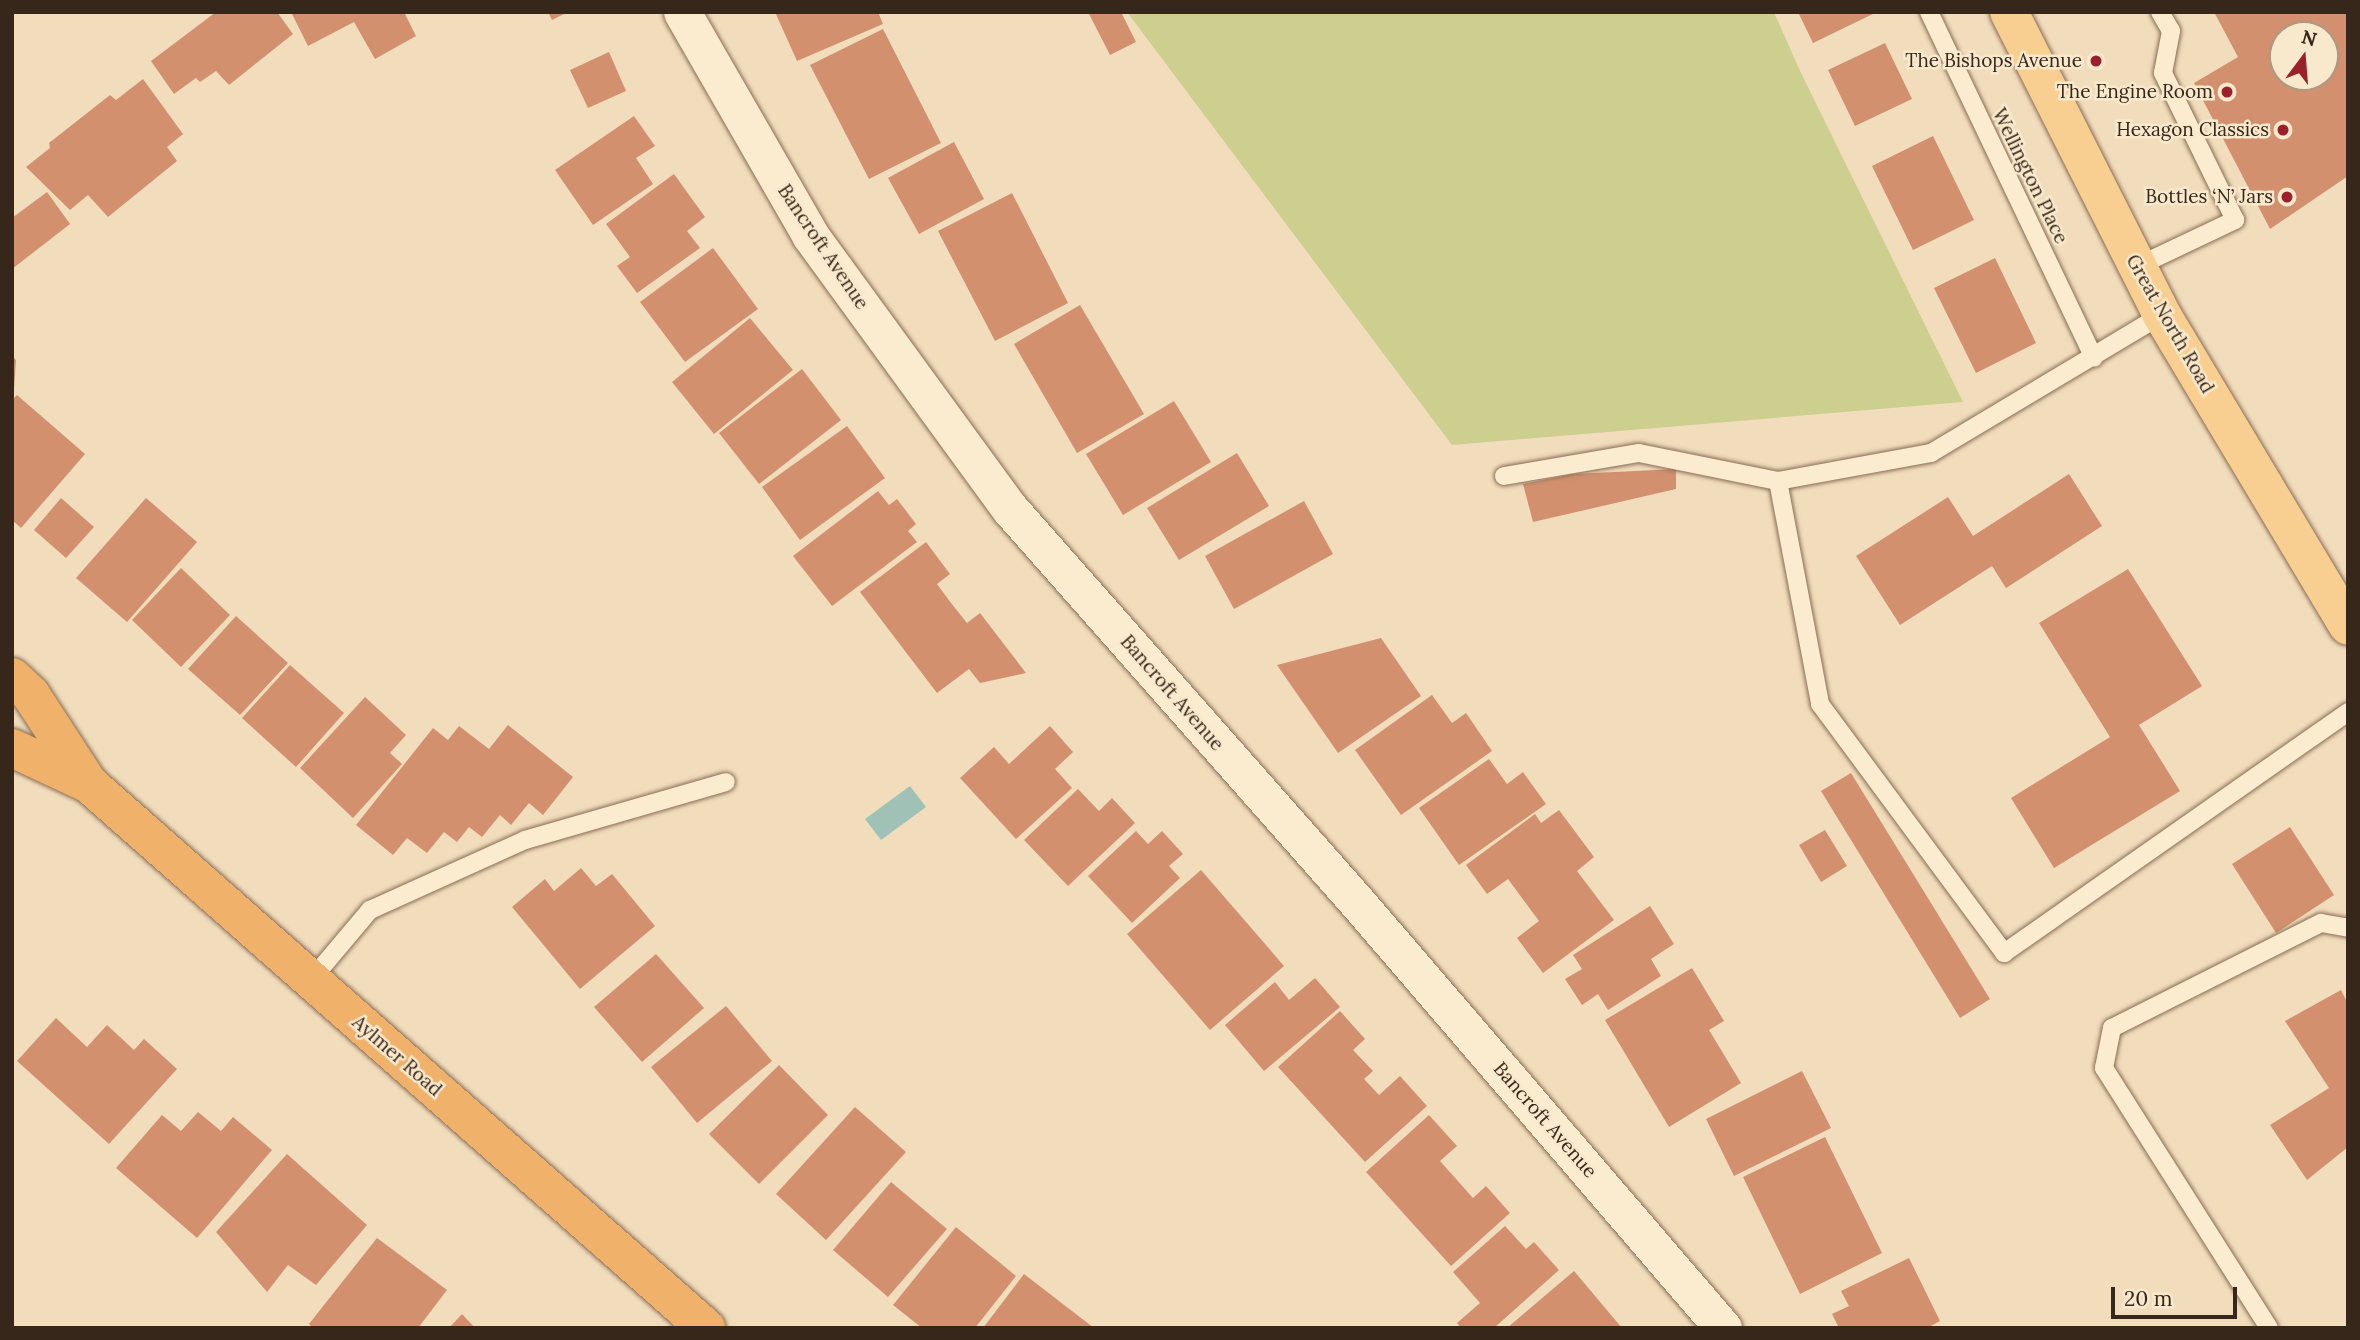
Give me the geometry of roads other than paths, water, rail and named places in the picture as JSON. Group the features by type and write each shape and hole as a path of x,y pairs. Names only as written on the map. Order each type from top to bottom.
{"highway":[{"name":"Aylmer Road","path":"12,677 31,695 89,784 706,1328"},
{"name":"Aylmer Road","path":"12,748 89,784"}],"main road":[{"name":"Great North Road","path":"2009,12 2162,315 2348,626"}],"street":[{"name":"Bancroft Avenue","path":"682,12 810,234 1010,509 1357,902 1723,1328"}],"lane":[{"name":"Wellington Place","path":"1929,12 2094,358"},
{"path":"2136,267 2235,220 2164,73 2171,31 2160,12"},
{"path":"1504,476 1639,453 1778,481 1931,453 2162,315"},
{"path":"1778,481 1820,704 2004,953 2348,712"},
{"path":"311,980 370,910 525,840 726,782"},
{"path":"2269,1328 2104,1068 2112,1028 2321,923 2348,929"}],"water":[{"path":"910,786 926,807 881,840 865,819"}],"place":[{"name":"The Bishops Avenue","path":"2096,61"},
{"name":"The Engine Room","path":"2227,92"},
{"name":"Hexagon Classics","path":"2283,130"},
{"name":"Bottles ‘N’ Jars","path":"2287,197"}]}
